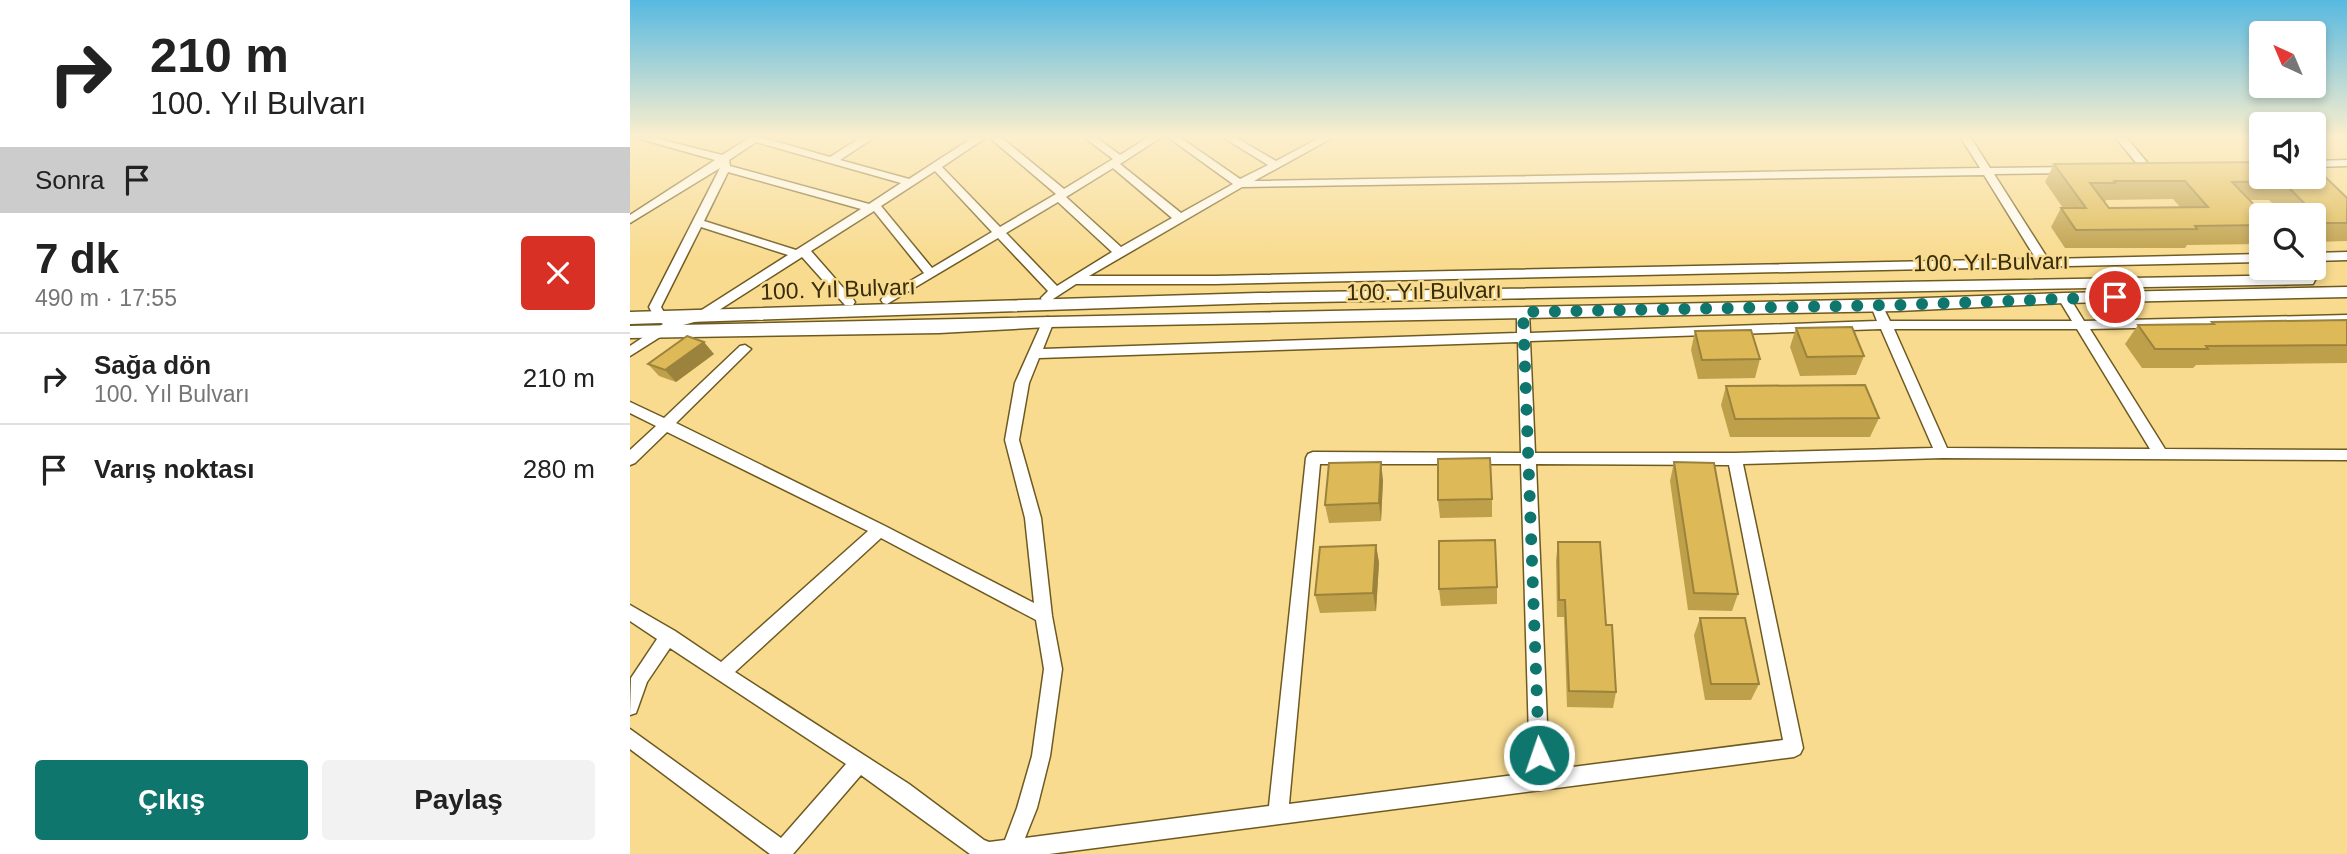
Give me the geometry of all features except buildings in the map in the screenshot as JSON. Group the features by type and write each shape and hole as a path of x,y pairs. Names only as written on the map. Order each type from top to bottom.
{"main road":[{"name":"100. Yıl Bulvarı","path":"630,332 701,316 1259,298 2347,279"},
{"name":"100. Yıl Bulvarı","path":"630,318 664,324 939,327 1050,306 1523,312 1877,306 2064,298 2347,292"}],"street":[{"path":"630,220 700,178"},
{"path":"630,352 664,324 655,307 699,223 719,178"},
{"path":"776,178 873,206 931,274"},
{"path":"893,178 908,182"},
{"path":"701,316 915,178"},
{"path":"947,178 1000,233 1050,306"},
{"path":"1041,178 1119,252"},
{"path":"887,300 1089,178"},
{"path":"1135,178 1178,217"},
{"path":"1231,178 1240,184 1623,178"},
{"path":"1009,853 1027,808 1041,756 1053,669 1033,518 1012,440 1021,383 1050,306 1073,280 1178,217 1252,178"},
{"path":"1991,178 2044,262"},
{"path":"699,223 800,252 849,302"},
{"path":"2326,257 2347,256"},
{"path":"1073,280 1215,280 2249,258"},
{"path":"2064,298 2161,455"},
{"path":"1877,306 1942,453"},
{"path":"1523,312 1526,459 1540,782"},
{"path":"1034,354 1523,335 1886,325 2080,325 2347,319"},
{"path":"630,459 745,349"},
{"path":"630,407 880,530 1044,616"},
{"path":"1278,816 1313,458 1735,459 1942,453 2347,454"},
{"path":"630,612 724,671 902,790 978,848 989,852 1009,853 1794,748 1735,459"},
{"path":"724,671 880,530"},
{"path":"630,707 640,678 669,636"},
{"path":"630,738 781,853 859,763"}],"route":[{"path":"1539,755 1526,459 1523,312 1898,305 2115,297"}]}
